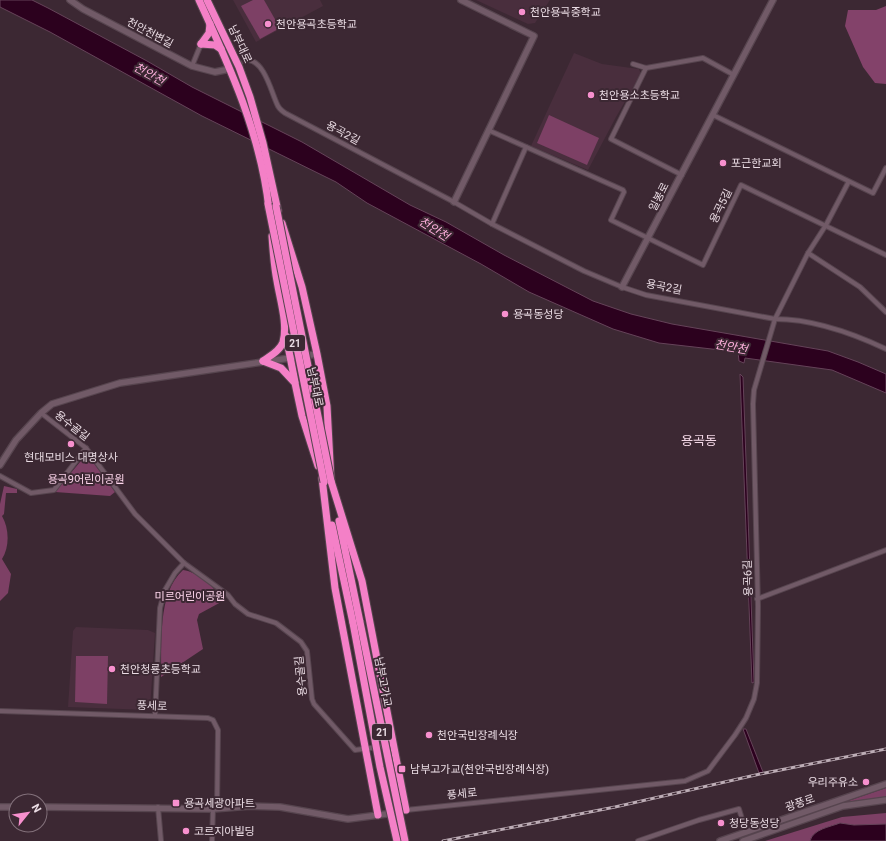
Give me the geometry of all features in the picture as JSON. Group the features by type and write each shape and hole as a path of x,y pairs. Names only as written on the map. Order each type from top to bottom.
{"highway":[{"name":"남부대로","path":"199,0 240,90 258,155 324,482 356,623"},
{"name":"남부대로","path":"207,0 239,67 250,97 270,172 331,481 356,623"},
{"path":"201,44 210,33 210,24"},
{"path":"201,44 215,44 225,55"},
{"path":"268,204 276,280 295,383 302,416 324,482 335,588 378,815"},
{"path":"276,206 302,287 317,354 327,406 331,481 362,581 406,810"},
{"path":"263,361 280,348 283,342 283,318"},
{"path":"263,361 280,368 295,383"},
{"name":"남부고가교","path":"356,623 382,774 397,841"},
{"name":"남부고가교","path":"356,623 405,841"}],"street":[{"name":"천안천변길","path":"70,0 83,9 192,66 215,72 225,70"},
{"path":"454,202 534,36 461,0"},
{"name":"일봉로","path":"622,287 773,0"},
{"path":"192,66 201,44"},
{"path":"633,64 646,68 703,58 734,75"},
{"name":"용곡2길","path":"247,60 253,60 258,63 273,92 277,105 285,114 584,271 622,287 646,294 775,319 794,319 839,330 886,349"},
{"path":"646,68 611,137 612,141 682,175"},
{"path":"713,115 848,183 873,193 886,168"},
{"path":"488,130 623,190 624,192 611,220 649,238"},
{"path":"492,224 526,147"},
{"path":"775,319 808,253 826,225 848,183"},
{"name":"용곡5길","path":"649,238 703,265 742,185 886,255"},
{"path":"808,253 860,287 886,312"},
{"name":"용곡6길","path":"708,771 746,718 754,699 757,683 757,599 752,404 775,319"},
{"path":"0,465 16,440 41,413 52,404 120,383 317,354"},
{"name":"용수골길","path":"41,413 86,448 135,514 184,563 228,595 248,614 276,623 301,642 307,651 312,699 314,704 355,750 394,745"},
{"path":"0,476 31,493 54,490 86,448"},
{"path":"757,599 886,550"},
{"path":"155,716 160,608 165,590 175,573 184,563"},
{"name":"풍세로","path":"0,711 208,718 216,724 218,730 215,809"},
{"name":"풍세로","path":"48,807 158,807 215,809 250,806 280,807 348,819 406,810 685,781 708,771"},
{"name":"광풍로","path":"720,841 886,784"},
{"name":"광풍로","path":"743,841 843,806 885,801"},
{"path":"158,807 161,841"},
{"path":"212,841 215,809"},
{"path":"638,841 699,820 739,809 746,832"}],"shaded area":[{"name":"천안용곡초등학교","path":"233,0 320,0 323,6 256,42"},
{"name":"천안용곡중학교","path":"476,0 550,0 535,23 528,24"},
{"path":"886,6 886,84 875,83 863,67 845,26 848,10 876,10"},
{"name":"천안용소초등학교","path":"574,53 602,64 639,69 641,74 588,170 531,146"},
{"name":"천안청룡초등학교","path":"76,627 148,630 155,633 149,710 68,707 73,631"}],"green space":[{"path":"253,0 264,0 280,28 260,39 241,6"},
{"path":"549,115 599,138 587,165 537,143"},
{"name":"용곡9어린이공원","path":"85,456 89,457 115,492 110,496 55,492"},
{"path":"4,486 17,489 17,493 6,493 4,514 2,516 8,537 5,554 2,559 11,574 8,593 0,601 0,504"},
{"name":"미르어린이공원","path":"183,570 189,571 206,581 223,601 199,614 197,620 203,649 161,677 162,635 165,606 169,592 175,580"},
{"path":"76,656 108,656 107,704 75,702"},
{"path":"886,788 886,797 845,802"},
{"path":"886,813 886,841 765,841 842,817"}],"water":[{"name":"천안천","path":"0,0 32,0 48,8 192,87 302,142 410,205 446,222 504,255 593,301 631,314 672,324 828,351 886,374 886,393 832,370 745,358 744,363 739,361 738,352 659,343 613,329 529,292 481,264 367,203 336,182 202,116 50,32 0,7"},
{"path":"740,374 743,377 754,682 752,683"},
{"path":"743,729 746,729 763,772 759,773"},
{"path":"840,823 854,825 886,824 886,841 810,841 818,831"}],"tunnel":[{"path":"229,68 247,60"}],"railway":[{"path":"443,841 615,807 760,774 886,749"}],"place":[{"name":"천안용곡중학교","path":"522,12"},
{"name":"천안용곡초등학교","path":"268,24"},
{"name":"천안용소초등학교","path":"591,95"},
{"name":"포근한교회","path":"723,163"},
{"name":"용곡동성당","path":"505,314"},
{"name":"현대모비스 대명상사","path":"71,444"},
{"name":"천안청룡초등학교","path":"112,669"},
{"name":"천안국빈장례식장","path":"429,735"},
{"name":"남부고가교(천안국빈장례식장)","path":"402,769"},
{"name":"우리주유소","path":"866,782"},
{"name":"용곡세광아파트","path":"176,803"},
{"name":"청당동성당","path":"721,823"},
{"name":"코르지아빌딩","path":"186,831"}],"district":[{"name":"용곡동","path":"699,440"}]}
